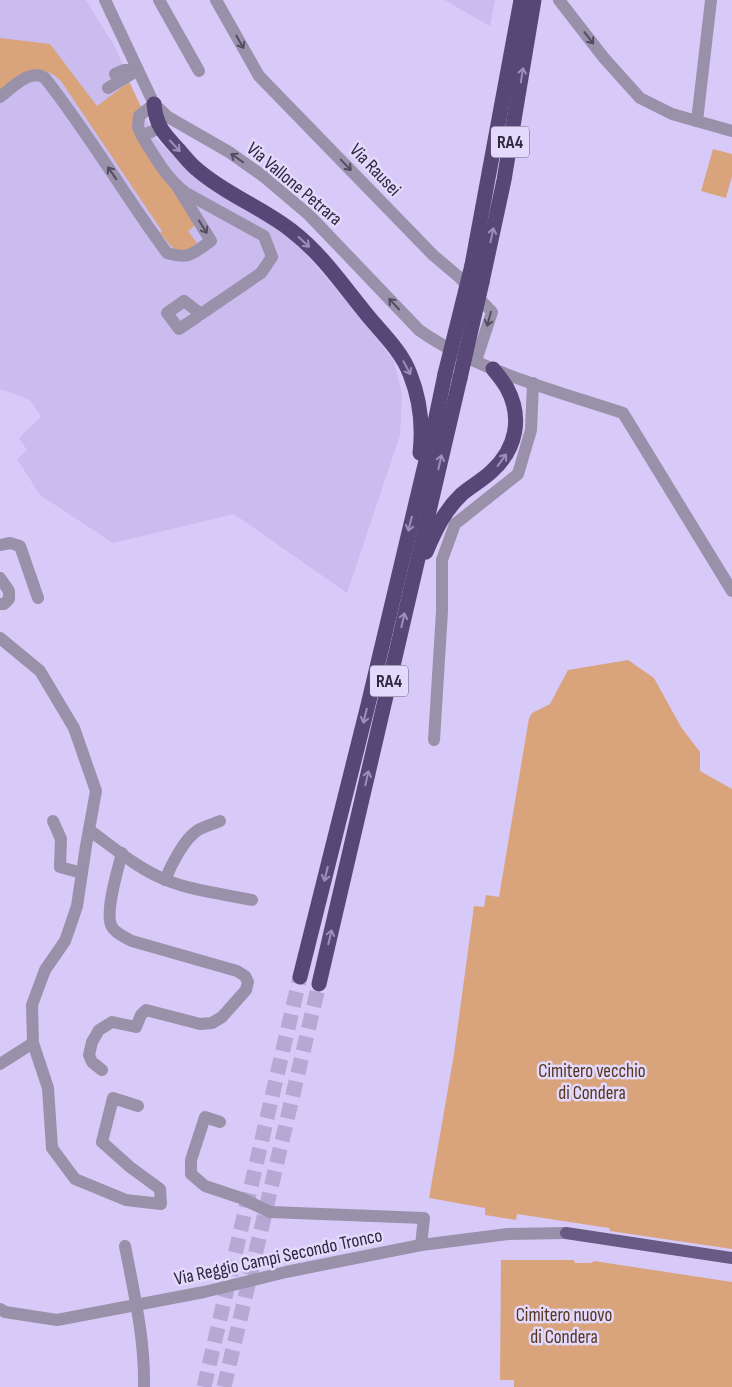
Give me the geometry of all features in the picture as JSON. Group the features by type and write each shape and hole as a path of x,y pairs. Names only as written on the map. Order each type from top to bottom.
{"highway":[{"name":"RA4","path":"300,977 368,705 434,427 444,374 472,265 521,0"},
{"name":"RA4","path":"319,984 482,282 504,180 534,0"},
{"path":"154,104 155,117 159,128 199,171 215,183 273,217 293,232 317,254 398,353 410,372 420,408 422,440 415,502"},
{"path":"408,598 436,528 449,508 462,494 490,473 502,461 513,440 516,424 514,408 507,388 493,369"}],"main road":[{"path":"566,1234 732,1258"}],"street":[{"name":"Via Vallone Petrara","path":"105,0 154,104 168,117 229,152 263,176 309,215 419,330 438,344 493,369 623,413 732,591"},
{"path":"159,0 199,71"},
{"name":"Via Rausei","path":"216,0 259,76 433,256 458,277 492,312 476,361"},
{"path":"559,0 604,58 640,98 672,114 732,131"},
{"path":"697,121 711,0"},
{"path":"115,74 124,70 138,70"},
{"path":"108,88 138,70"},
{"path":"0,97 32,75 40,75 45,78 70,110 91,144 167,253 179,257 189,256 211,241 177,186 152,154 138,127 139,116 154,104"},
{"path":"142,136 159,128"},
{"path":"177,186 186,193 264,236 272,257 261,273 201,314 184,301 167,313 179,329 197,317"},
{"path":"434,740 442,611 442,560 455,524 518,474 531,430 533,383"},
{"path":"0,545 10,543 20,546 38,598"},
{"path":"0,578 9,591 9,599 4,604 0,604"},
{"path":"0,638 40,670 74,728 96,791 72,921 65,941 45,970 32,1005 33,1043 48,1088 52,1148 76,1179 126,1200 160,1204 160,1189 130,1168 102,1142 113,1098 138,1106"},
{"path":"53,821 61,839 60,867 82,873"},
{"path":"165,880 172,863 181,849 197,831 220,821"},
{"path":"89,830 152,874 165,880 184,886 252,900"},
{"path":"102,1070 92,1062 89,1055 92,1042 99,1030 112,1022 136,1027 141,1015 146,1010 200,1024 212,1023 222,1017 246,990 248,982 245,976 237,971 132,941 111,927 110,915 113,889 122,853"},
{"path":"0,1064 33,1043"},
{"path":"220,1122 205,1118 191,1160 191,1174 205,1186 241,1198 270,1212 424,1218 421,1245"},
{"name":"Via Reggio Campi Secondo Tronco","path":"0,1309 5,1312 57,1320 204,1292 286,1272 421,1245 508,1234 566,1234"},
{"path":"125,1246 137,1305 144,1359 144,1387"}],"shaded area":[{"path":"0,0 86,0 115,47 154,137 204,185 289,234 369,328 394,361 402,394 400,435 347,593 234,514 113,543 40,495 17,459 27,450 19,438 41,417 30,400 0,389"},
{"path":"444,0 495,0 490,26"}],"green space":[{"path":"0,38 50,44 97,106 129,82 142,109 135,118 197,224 188,231 197,243 191,248 178,252 160,233 162,231 61,81 45,71 30,72 0,90"},
{"path":"713,149 732,154 732,176 726,198 701,191"},
{"name":"Cimitero vecchio di Condera","path":"628,660 654,678 681,727 700,752 700,771 732,789 732,1249 610,1231 609,1228 517,1214 516,1220 485,1215 485,1208 429,1198 454,1054 474,906 484,907 486,895 499,897 529,718 532,713 550,704 568,670"},
{"name":"Cimitero nuovo di Condera","path":"501,1260 574,1260 575,1263 591,1263 594,1261 732,1282 732,1387 514,1387 514,1380 500,1380"}],"tunnel":[{"path":"204,1387 300,977"},
{"path":"224,1387 319,984"}]}
